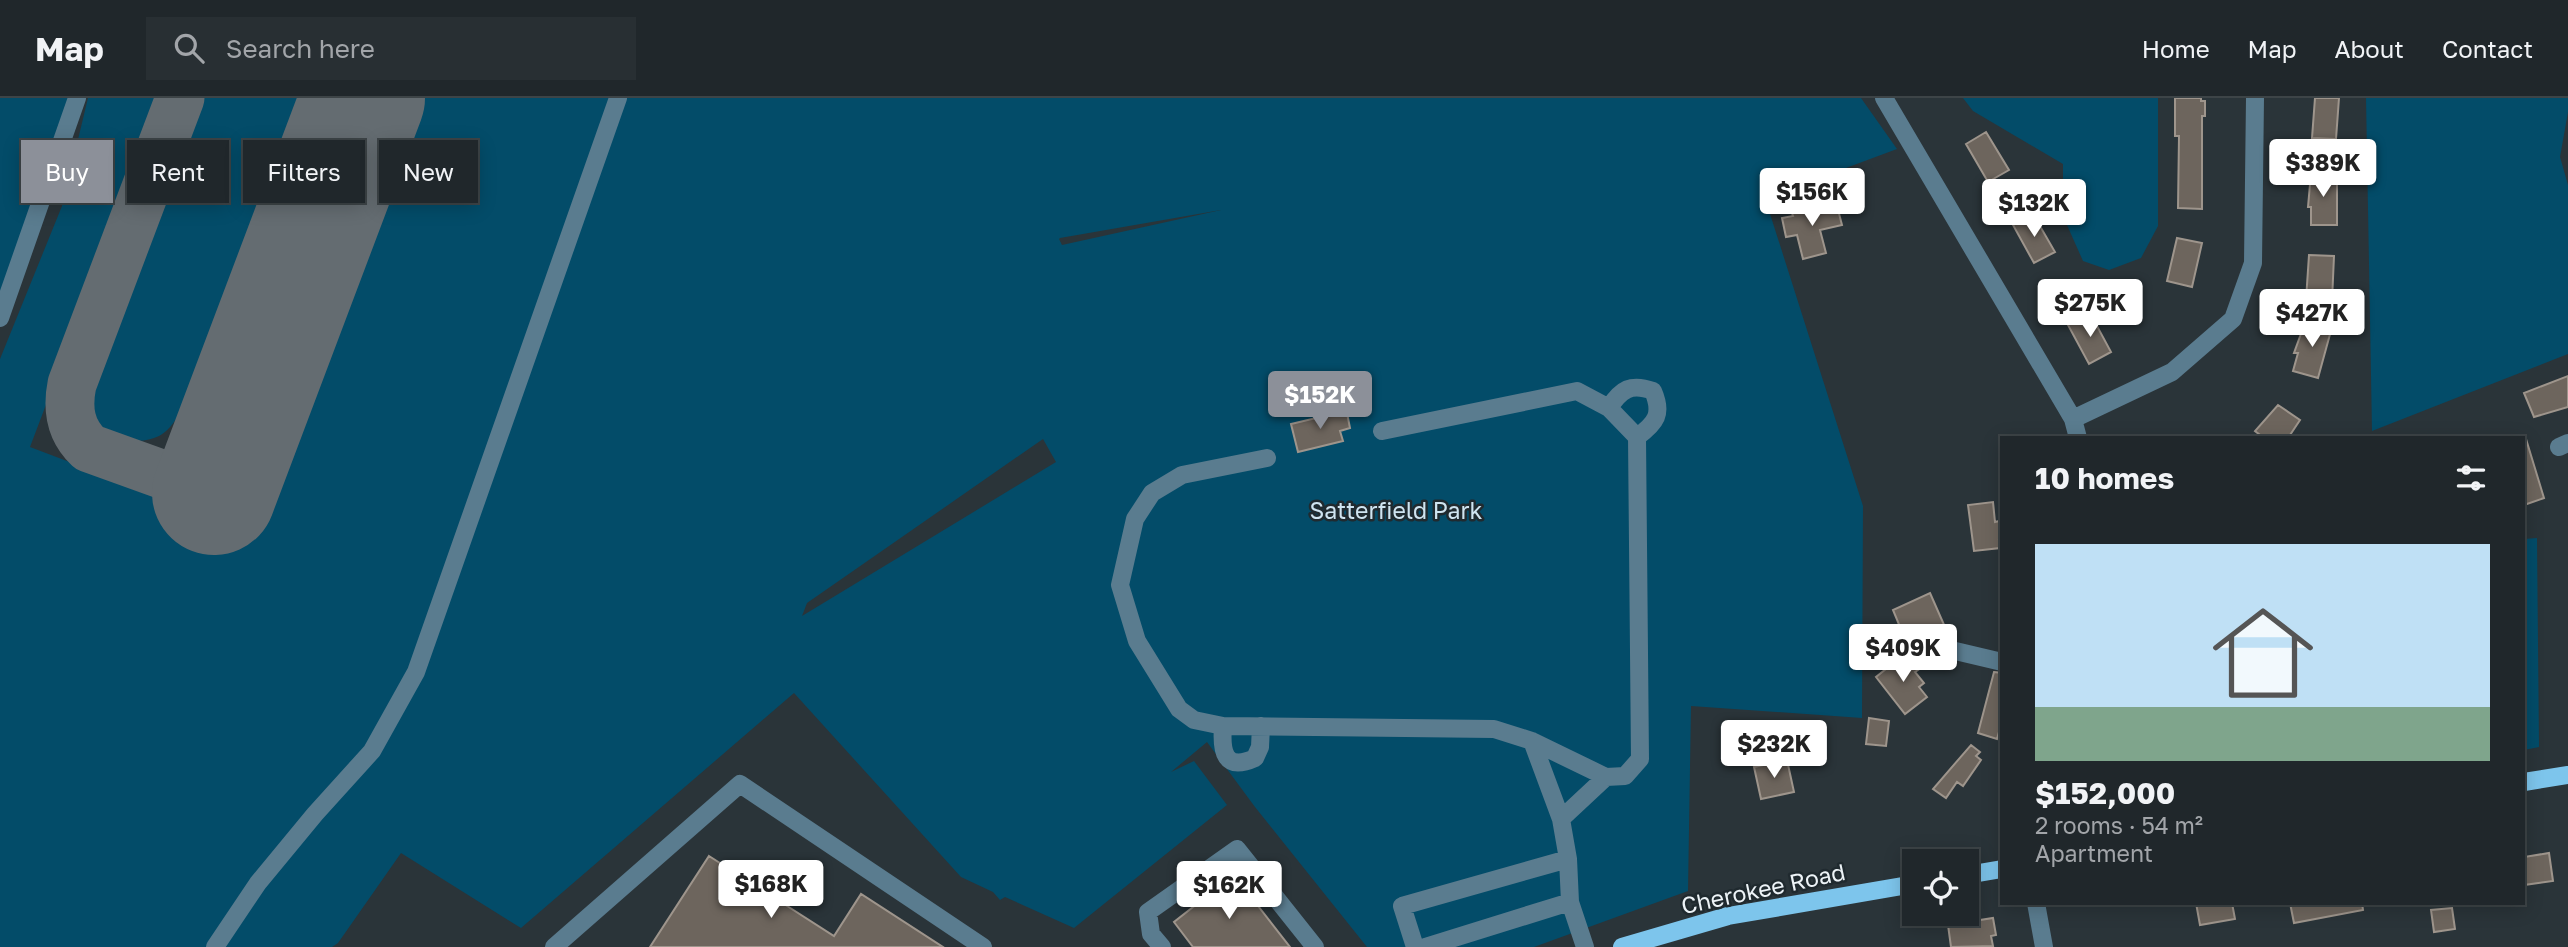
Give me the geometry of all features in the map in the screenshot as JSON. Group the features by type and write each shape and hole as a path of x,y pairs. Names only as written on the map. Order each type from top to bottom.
{"main road":[{"path":"2525,782 2568,775"},
{"path":"1979,873 2000,869"},
{"name":"Cherokee Road","path":"1622,947 1728,916 1902,886"}],"street":[{"path":"0,318 77,98"},
{"path":"215,947 258,883 372,751 416,672 618,98"},
{"path":"1885,98 2074,419 2078,436"},
{"path":"2074,419 2172,372 2234,318 2253,263 2255,98"},
{"path":"1609,408 1625,388 1639,386 1653,391 1659,404 1658,416 1649,428 1637,437"},
{"path":"1267,458 1182,475 1152,493 1135,519 1120,586 1137,641 1179,709 1194,720 1223,726 1494,729 1532,741 1606,777 1625,776 1640,759 1637,437 1609,408 1577,391 1382,431"},
{"path":"1930,645 2000,662"},
{"path":"1223,726 1222,746 1225,756 1233,762 1245,762 1255,758 1260,747 1261,726"},
{"path":"1532,741 1561,819 1570,902 1585,947"},
{"path":"1561,819 1606,777"},
{"path":"554,947 740,784 983,947"},
{"path":"1162,947 1151,934 1148,912 1237,849 1315,947"},
{"path":"1415,947 1402,906 1567,859"},
{"path":"1425,947 1570,902"},
{"path":"2036,905 2044,947"}],"green space":[{"path":"0,98 73,98 58,140 21,140 21,203 36,203 0,305"},
{"name":"Satterfield Park","path":"88,98 162,98 146,140 127,140 127,191 30,447 257,533 316,376 320,357 314,336 379,164 379,203 478,203 478,140 388,140 404,98 1861,98 1897,149 1765,198 1863,506 1862,718 1691,706 1688,891 1534,947 1367,947 1255,807 1207,742 1171,772 1194,761 1227,805 1074,928 1005,897 1000,900 993,892 961,877 794,693 521,928 401,853 338,943 332,947 0,947 0,359 63,203 113,203 113,140 78,140","holes":["1221,210 1062,245 1060,238","1043,439 1056,462 802,616 807,603"]},
{"path":"195,98 318,98 302,140 243,140 243,203 278,203 244,293 214,320 178,416 170,428 149,440 127,440 106,431 98,424 91,415 86,395 89,378 155,203 229,203 229,140 179,140"},
{"path":"1963,98 2158,98 2158,226 2141,258 2109,270 2083,261 2063,216 2063,164 1973,111"},
{"path":"2366,98 2568,98 2560,157 2568,185 2568,354 2372,431"},
{"path":"2537,538 2539,747 2525,750 2525,539"}],"building":[{"path":"2175,98 2201,98 2201,101 2205,101 2205,116 2202,116 2202,209 2178,208 2179,136 2175,136"},
{"path":"2315,98 2339,98 2336,139 2312,138"},
{"path":"1986,132 2009,170 1988,182 1966,144"},
{"path":"2311,173 2337,174 2337,225 2311,225 2311,207 2308,207"},
{"path":"1836,202 1842,225 1820,230 1826,253 1803,259 1797,235 1786,237 1782,218"},
{"path":"2033,214 2055,252 2034,263 2013,225"},
{"path":"2177,238 2202,243 2192,287 2167,281"},
{"path":"2309,255 2334,256 2332,301 2306,300"},
{"path":"2090,313 2111,352 2089,364 2068,325"},
{"path":"2306,320 2332,327 2318,378 2293,371 2298,353 2294,353"},
{"path":"2568,376 2568,407 2534,417 2524,393"},
{"path":"2278,405 2300,420 2289,436 2261,436 2255,431"},
{"path":"1347,413 1350,428 1340,431 1343,441 1298,452 1291,424"},
{"path":"2525,439 2526,439 2544,498 2525,505"},
{"path":"1993,502 1995,522 1999,521 2000,527 2000,548 1974,551 1968,505"},
{"path":"1930,593 1945,627 1907,644 1893,610"},
{"path":"1905,654 1918,670 1915,672 1924,683 1919,687 1927,697 1905,714 1876,677"},
{"path":"1994,672 2000,673 2000,728 1997,739 1978,733"},
{"path":"1869,718 1889,721 1886,746 1866,744"},
{"path":"1971,745 1980,752 1976,756 1981,760 1963,786 1957,782 1946,798 1933,789"},
{"path":"1787,760 1794,792 1761,799 1754,767"},
{"path":"2549,853 2553,881 2525,885 2525,857"},
{"path":"709,856 834,936 861,894 943,947 650,947"},
{"path":"1234,875 1290,947 1193,947 1174,922"},
{"path":"2196,905 2232,905 2235,919 2200,925"},
{"path":"2290,905 2362,905 2363,910 2294,923"},
{"path":"2452,908 2455,929 2434,932 2431,910"},
{"path":"1993,918 1996,935 1991,936 1993,946 1951,947 1948,926 1979,926 1979,920"}],"taxiway":[{"path":"180,98 72,384 70,410 74,426 89,448 214,493"}],"runway":[{"path":"214,493 363,98"}]}
